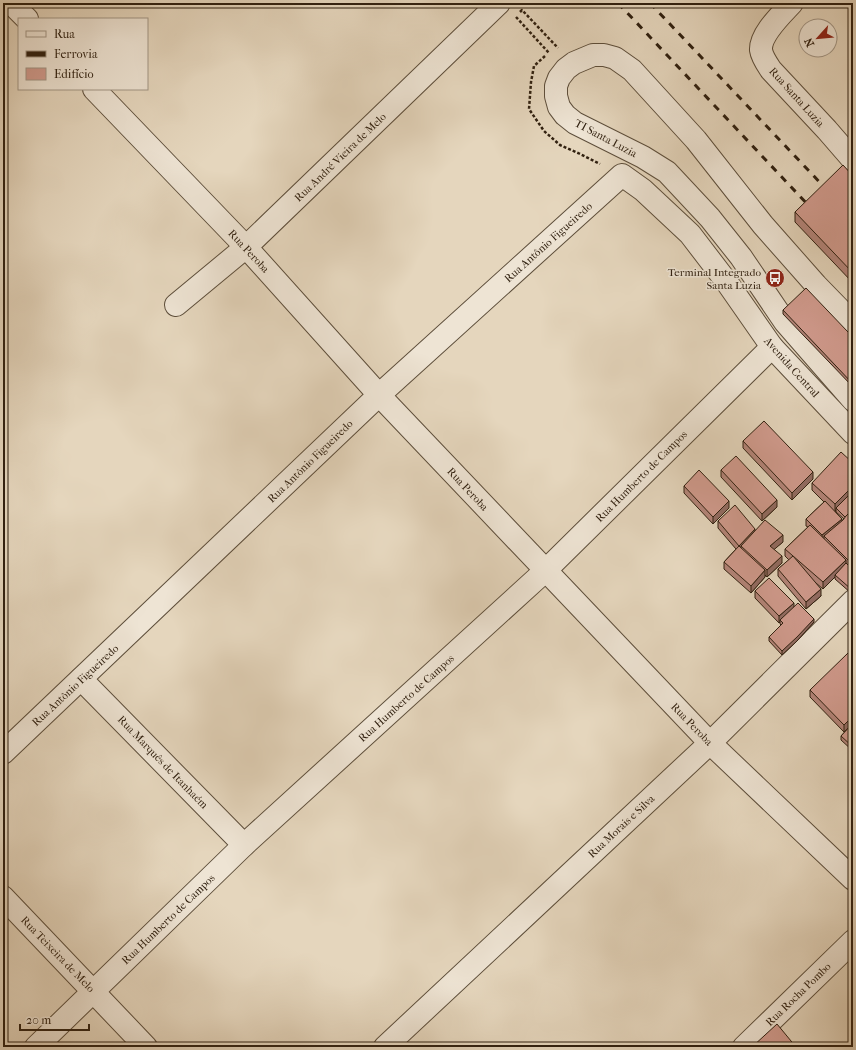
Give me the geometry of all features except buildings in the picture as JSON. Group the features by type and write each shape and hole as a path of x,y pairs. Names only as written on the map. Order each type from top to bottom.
{"street":[{"path":"11,3 25,18"},
{"name":"Rua Santa Luzia","path":"792,3 763,38 761,49 765,61 771,70 853,160"},
{"name":"Rua André Vieira de Melo","path":"176,305 246,247 508,10"},
{"name":"TI Santa Luzia","path":"853,322 816,285 768,231 696,140 632,70 615,58 604,55 593,55 574,63 566,69 559,78 556,86 556,96 559,107 565,114 575,123 643,157 667,172 710,218 741,257 785,322 853,400"},
{"name":"Rua Peroba","path":"95,90 246,247 379,395 710,743 853,879"},
{"name":"Avenida Central","path":"622,175 643,190 690,234 726,281 772,347 853,433"},
{"name":"Rua Antônio Figueiredo","path":"3,753 379,395 622,175"},
{"name":"Rua Humberto de Campos","path":"36,1047 244,845 545,571 772,347"},
{"name":"Rua Morais e Silva","path":"397,1043 710,743 853,601"},
{"name":"Rua Marquês de Itanhaém","path":"81,679 244,845"},
{"name":"Rua Teixeira de Melo","path":"3,897 146,1047"},
{"name":"Rua Rocha Pombo","path":"744,1047 853,941"}],"path":[{"path":"508,10 522,10 560,49"}],"railway":[{"path":"618,3 810,207"},
{"path":"650,3 828,191"}],"place":[{"name":"Terminal Integrado Santa Luzia","path":"775,278"}]}
